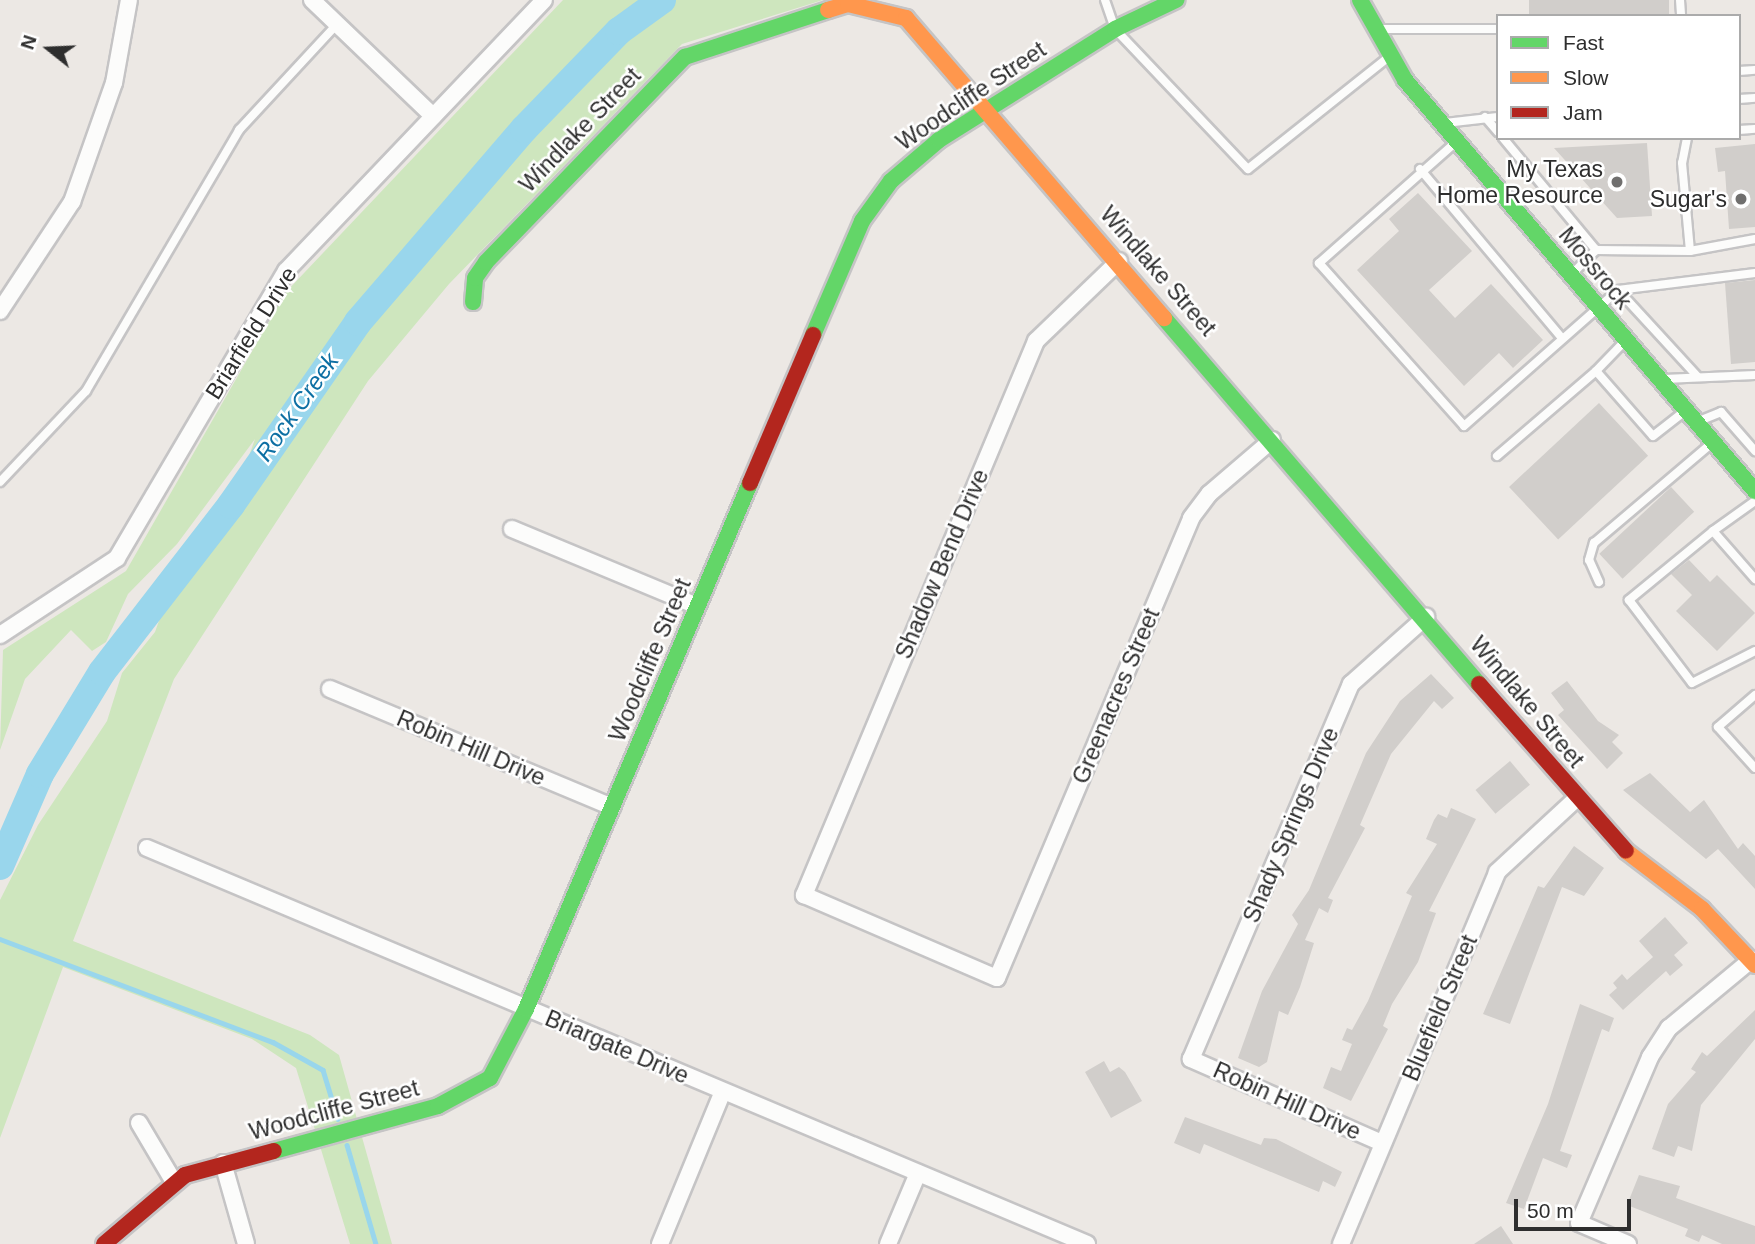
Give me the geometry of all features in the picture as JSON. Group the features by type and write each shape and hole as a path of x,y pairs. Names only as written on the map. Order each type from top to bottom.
{"street":[{"path":"0,311 72,202 114,83 130,0"},
{"path":"312,0 433,116"},
{"name":"Briarfield Drive","path":"0,635 117,558 286,271 544,0"},
{"name":"Mossrock","path":"1360,0 1373,30 1390,57 1442,124 1713,442 1749,472 1755,491"},
{"name":"Woodcliffe Street","path":"104,1244 174,1182 223,1163 474,1091 503,1062 862,221 904,167 988,108 1115,29 1172,1"},
{"name":"Windlake Street","path":"473,302 475,278 486,262 660,79 714,43 848,4 868,5 921,29 1426,617 1617,844 1702,909 1753,963"},
{"name":"Shadow Bend Drive","path":"997,978 804,895 1036,341 1119,261"},
{"name":"Greenacres Street","path":"997,978 1191,518 1209,494 1272,440"},
{"path":"512,529 698,606"},
{"name":"Shady Springs Drive","path":"1191,1059 1351,684 1426,617"},
{"name":"Robin Hill Drive","path":"330,689 612,807"},
{"name":"Bluefield Street","path":"1341,1244 1497,872 1577,798"},
{"name":"Briargate Drive","path":"147,848 1087,1244"},
{"path":"1628,1244 1579,1223 1659,1041 1753,963"},
{"name":"Robin Hill Drive","path":"1191,1059 1382,1143"},
{"path":"660,1244 723,1091"},
{"path":"139,1123 174,1182"},
{"path":"223,1163 246,1244"},
{"path":"888,1244 918,1173"}],"lane":[{"path":"1105,0 1115,29 1248,169 1390,57"},
{"path":"0,482 86,391 239,130 337,24"},
{"path":"1373,30 1423,24 1496,29"},
{"path":"1485,117 1496,130"},
{"path":"1442,124 1496,117"},
{"path":"1505,140 1597,250"},
{"path":"1688,140 1682,163 1690,251"},
{"path":"1457,141 1420,169 1319,263 1464,426 1618,290 1755,272"},
{"path":"1420,169 1562,338"},
{"path":"1571,275 1597,250 1690,251 1755,239"},
{"path":"1618,290 1698,377"},
{"path":"1497,456 1596,371 1626,340"},
{"path":"1596,371 1653,436 1692,417 1721,412 1755,451"},
{"path":"1660,380 1755,375"},
{"path":"1599,582 1589,561 1594,543 1713,442"},
{"path":"1755,501 1713,531 1629,600 1692,683 1755,651"},
{"path":"1713,531 1755,579"},
{"path":"1755,695 1718,727 1755,768"}],"green space":[{"path":"563,0 823,0 682,44 449,284 368,381 174,679 73,941 310,1035 339,1055 392,1244 350,1244 296,1068 252,1039 63,967 0,1138 0,900 38,825 107,721 122,673 155,632 165,604 227,518 255,439 177,544 128,594 106,642 92,651 71,630 25,679 0,750 3,650 126,571 286,292"}],"building":[{"path":"1529,0 1669,0 1669,14 1529,14"},
{"name":"My Texas Home Resource","path":"1647,143 1652,216 1617,218 1554,148"},
{"name":"Sugar's","path":"1755,144 1755,227 1729,229 1725,171 1718,172 1715,148"},
{"path":"1418,193 1472,251 1429,290 1455,318 1491,284 1543,340 1513,368 1499,353 1464,386 1357,270 1399,231 1389,219"},
{"path":"1755,280 1755,362 1731,364 1725,283"},
{"path":"1599,403 1648,456 1558,540 1509,487"},
{"path":"1671,487 1694,512 1623,579 1599,554"},
{"path":"1689,560 1710,582 1717,575 1755,613 1717,651 1676,611 1692,595 1671,574"},
{"path":"1431,674 1454,698 1442,709 1434,701 1391,754 1360,825 1365,828 1328,898 1333,900 1328,913 1319,908 1305,940 1314,943 1288,1015 1279,1011 1267,1062 1259,1067 1238,1058 1262,991 1298,924 1292,915 1309,890 1366,753 1400,701"},
{"path":"1567,681 1598,721 1619,735 1612,742 1623,753 1607,769 1558,715 1564,710 1551,693"},
{"path":"1510,761 1530,785 1495,814 1476,790"},
{"path":"1650,773 1690,812 1704,800 1738,849 1743,843 1755,856 1755,889 1718,849 1706,859 1623,790"},
{"path":"1451,808 1476,819 1429,911 1436,913 1418,962 1392,1004 1383,1026 1388,1029 1351,1101 1323,1088 1331,1067 1341,1071 1352,1044 1342,1040 1347,1028 1352,1030 1368,1001 1412,896 1406,893 1437,844 1426,839 1434,820 1438,814 1447,818"},
{"path":"1574,846 1604,868 1584,896 1562,887 1510,1024 1483,1014 1538,886 1544,888"},
{"path":"1665,917 1688,943 1674,955 1683,965 1670,976 1666,971 1623,1010 1609,995 1617,988 1613,983 1622,974 1627,980 1653,957 1639,941"},
{"path":"1580,1004 1614,1018 1609,1032 1602,1029 1560,1151 1572,1155 1567,1168 1543,1158 1524,1209 1506,1203 1548,1104"},
{"path":"1755,1010 1755,1039 1701,1105 1692,1151 1678,1146 1674,1157 1652,1149 1668,1104 1696,1072 1691,1069 1702,1052 1707,1056"},
{"path":"1104,1061 1110,1072 1119,1067 1125,1072 1142,1101 1111,1118 1085,1072"},
{"path":"1185,1117 1261,1145 1264,1138 1276,1139 1342,1172 1335,1187 1323,1181 1319,1192 1204,1144 1200,1154 1174,1143"},
{"path":"1639,1175 1680,1186 1676,1198 1755,1226 1755,1244 1722,1244 1702,1235 1699,1242 1685,1236 1688,1229 1627,1205"},
{"path":"1501,1226 1513,1244 1474,1244"}],"waterway":[{"name":"Rock Creek","path":"0,866 40,774 102,672 231,505 358,322 524,129 619,31 662,0"},
{"path":"0,939 273,1042 323,1070 338,1119"},
{"path":"347,1145 376,1244"}],"traffic: fast":[{"path":"813,335 862,221 891,181 939,140 1115,29 1176,0"},
{"path":"1360,0 1405,80 1755,491"},
{"path":"473,302 475,278 486,262 685,57 828,10"},
{"path":"1164,318 1479,684"},
{"path":"274,1151 438,1106 490,1078 526,1009 750,483"}],"traffic: slow":[{"path":"828,10 848,4 906,18 1164,318"},
{"path":"1626,851 1702,909 1755,965"}],"traffic: jam":[{"path":"750,483 813,335"},
{"path":"1479,684 1626,851"},
{"path":"104,1244 185,1175 274,1151"}],"place":[{"name":"My Texas Home Resource","path":"1617,182"},
{"name":"Sugar's","path":"1741,199"}]}
